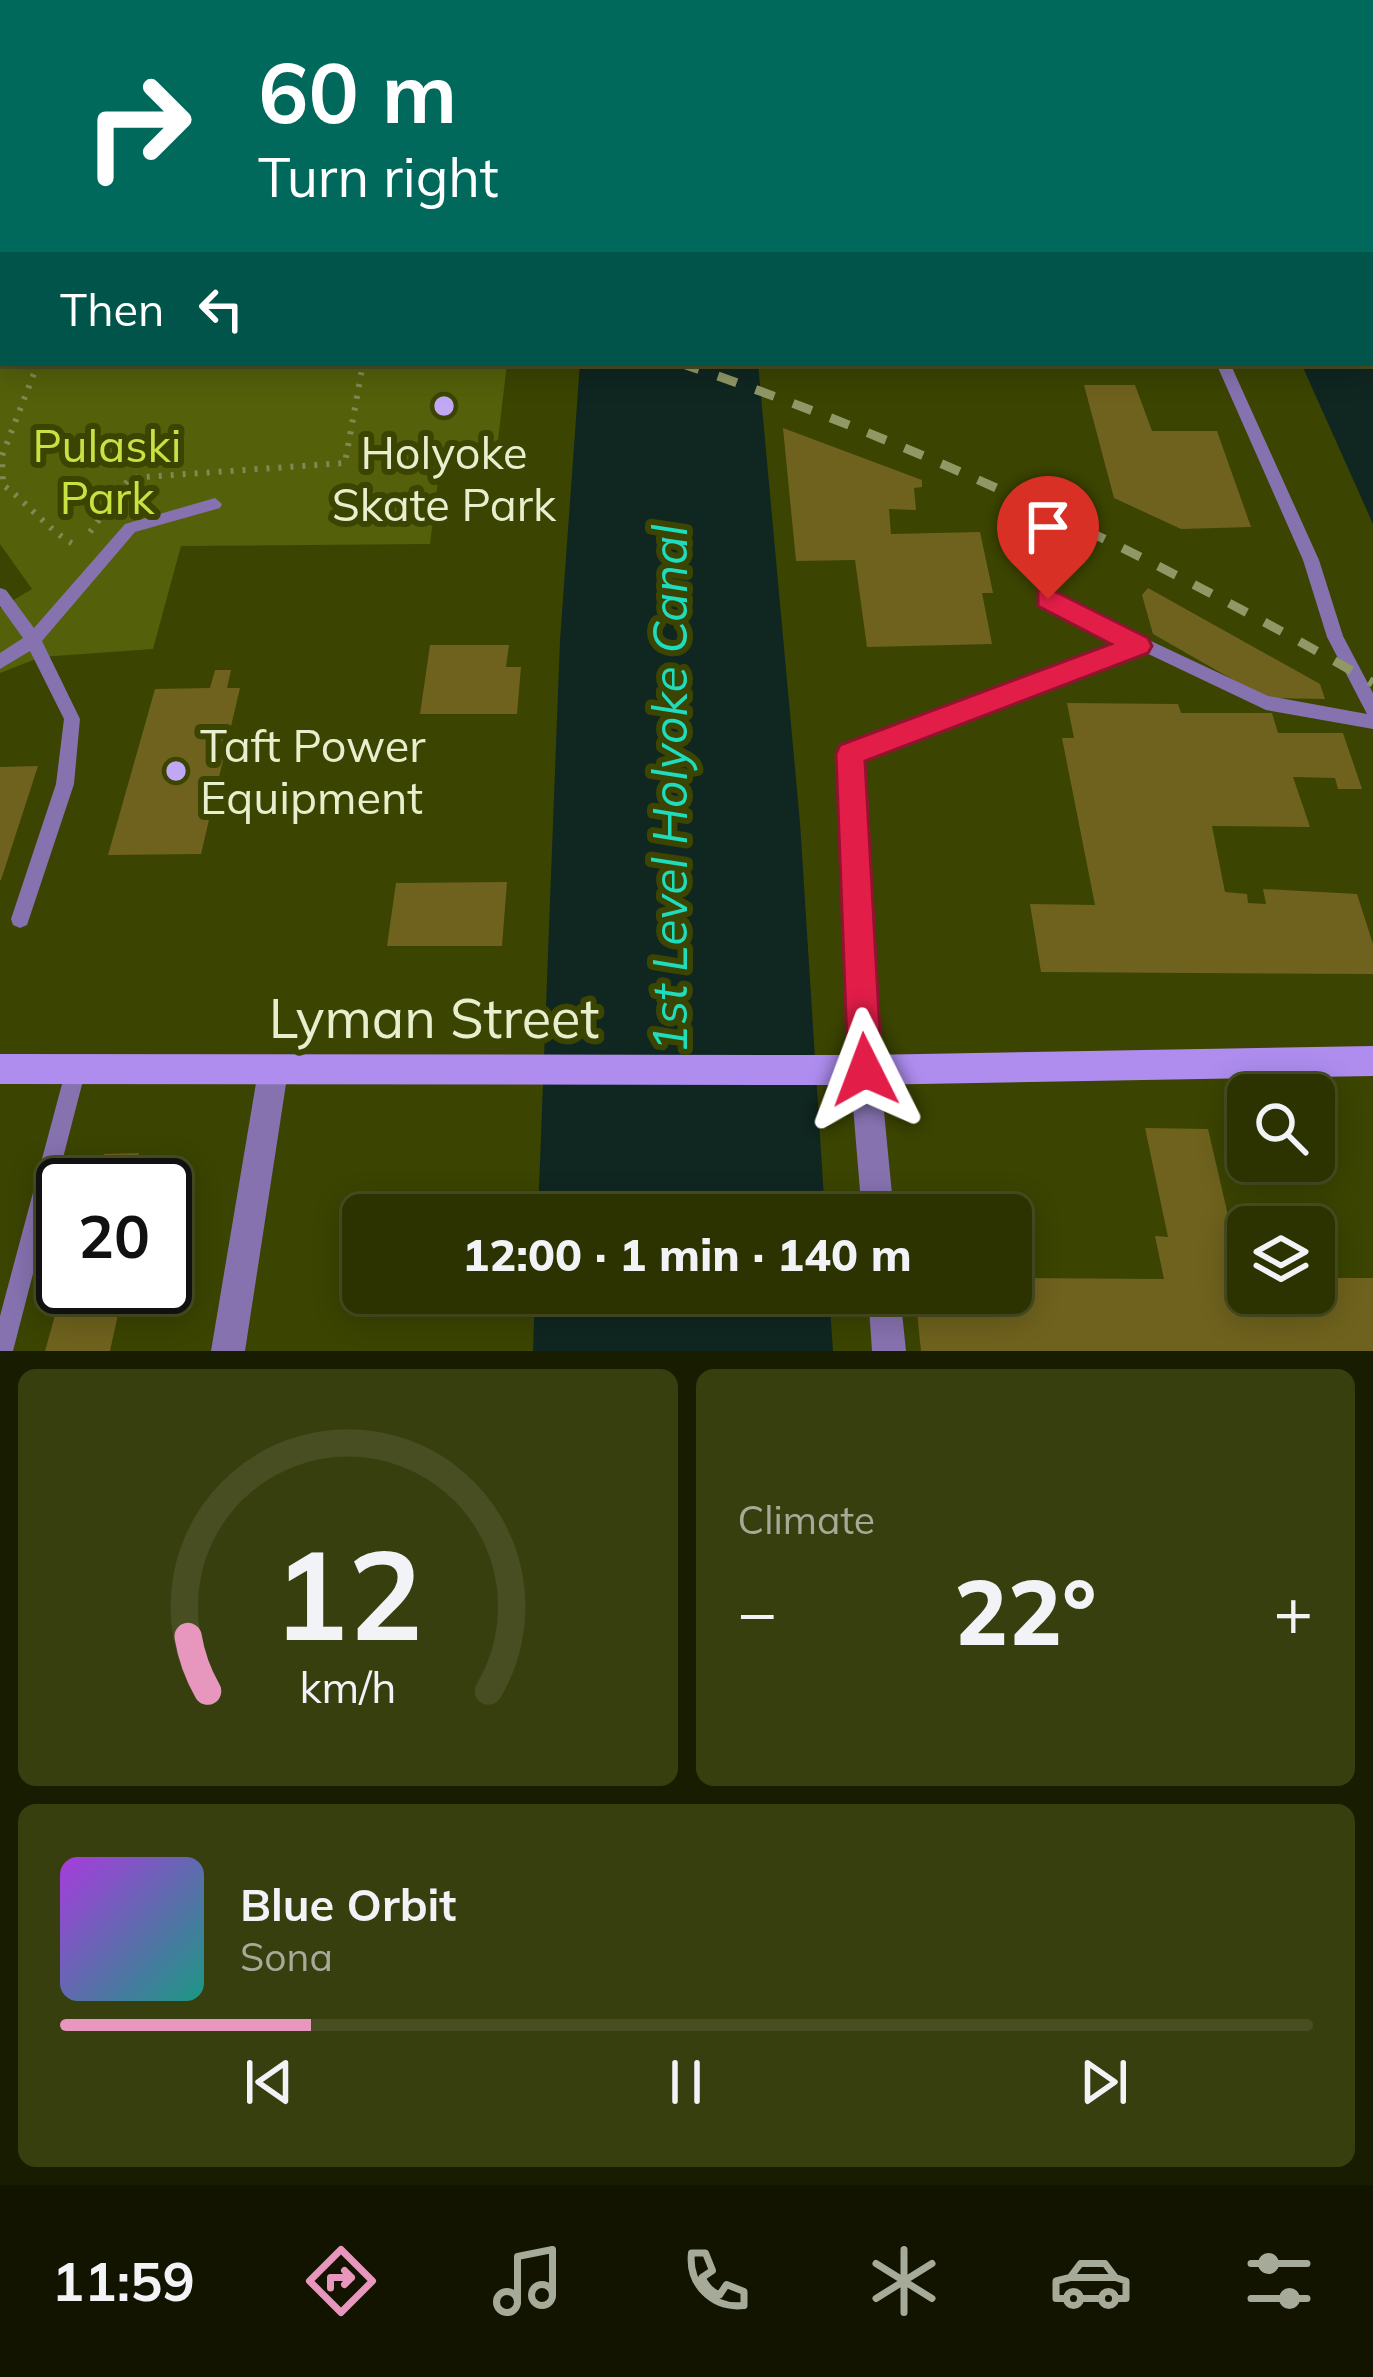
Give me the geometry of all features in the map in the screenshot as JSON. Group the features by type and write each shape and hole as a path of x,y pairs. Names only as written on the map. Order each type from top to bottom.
{"main road":[{"name":"Lyman Street","path":"0,1069 530,1066 865,1070 1373,1061"}],"street":[{"path":"228,1351 273,1070"},
{"path":"865,1070 876,1194"},
{"path":"886,1314 889,1351"}],"lane":[{"path":"1224,366 1311,560 1335,637 1373,709"},
{"path":"0,662 33,640 130,528 214,504"},
{"path":"0,594 33,640 72,719 65,784 20,919"},
{"path":"1048,599 1265,703 1373,722"},
{"path":"865,1070 850,754 1138,646"},
{"path":"2,1351 76,1069"}],"path":[{"path":"37,366 2,456 3,485 33,505 68,544 106,556"},
{"path":"80,546 130,478 345,464 362,366"}],"green space":[{"name":"Pulaski Park","path":"0,366 507,366 497,449 442,450 430,544 181,546 153,649 41,657 0,673 0,608 32,589 0,544"}],"water":[{"name":"1st Level Holyoke Canal","path":"580,366 758,366 800,823 824,1194 539,1194 560,641"},
{"path":"1302,366 1373,366 1373,524"},
{"path":"534,1314 830,1314 833,1351 533,1351"}],"building":[{"path":"1084,385 1135,385 1152,431 1217,431 1251,527 1181,529 1114,498"},
{"path":"783,428 922,480 922,487 914,488 916,510 889,509 891,534 980,532 993,593 982,593 992,644 867,647 855,560 796,561"},
{"path":"1148,588 1320,684 1325,699 1265,698 1153,634 1142,595"},
{"path":"430,645 509,645 506,667 521,667 517,714 420,714"},
{"name":"Taft Power Equipment","path":"215,670 231,670 227,688 240,688 201,854 108,855 155,689 210,688"},
{"path":"1067,703 1178,704 1181,713 1272,713 1278,733 1343,733 1362,789 1338,789 1335,778 1293,777 1310,827 1212,826 1225,892 1247,894 1248,903 1266,904 1263,889 1357,894 1373,944 1373,974 1041,972 1030,904 1095,905 1062,738 1074,738"},
{"path":"38,766 1,880 0,880 0,767"},
{"path":"507,882 502,946 387,946 396,883"},
{"path":"1145,1128 1208,1129 1227,1211 1227,1314 1335,1314 1335,1278 1373,1278 1373,1351 921,1351 917,1314 1032,1314 1032,1278 1164,1279 1155,1236 1168,1237"},
{"path":"139,1153 138,1158 103,1158 104,1154"},
{"path":"55,1314 118,1314 110,1351 45,1351"}],"railway":[{"path":"689,366 860,430 1035,506 1373,683"}],"place":[{"name":"Holyoke Skate Park","path":"444,406"},
{"name":"Taft Power Equipment","path":"176,771"}],"route":[{"path":"865,1070 850,754 1138,646 1048,599"}]}
